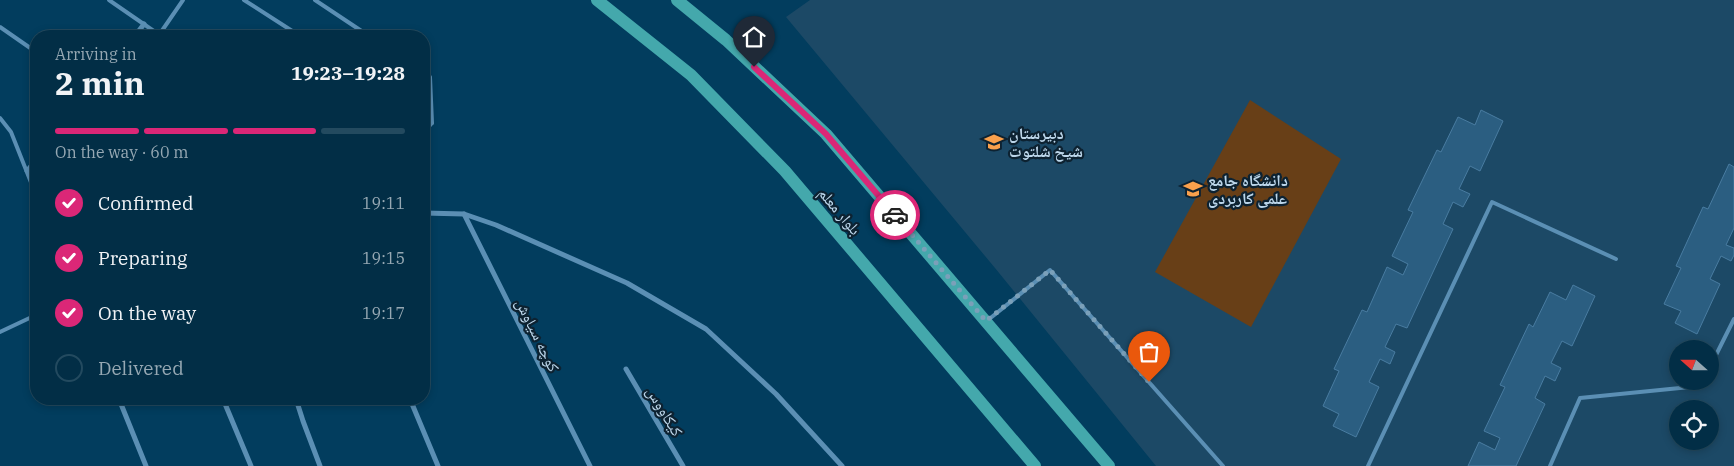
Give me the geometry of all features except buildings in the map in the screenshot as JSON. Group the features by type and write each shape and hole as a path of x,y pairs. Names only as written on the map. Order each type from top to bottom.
{"main road":[{"name":"بلوار معلم","path":"597,0 692,75 785,171 1035,466"},
{"path":"677,0 726,40 826,134 1109,466"}],"street":[{"path":"140,30 144,24"},
{"path":"27,172 30,168"},
{"path":"430,213 464,214 496,225 627,283 706,329 776,394 842,466"},
{"name":"کوچه سیاوش","path":"464,214 590,466"},
{"name":"کیکاووس","path":"626,369 683,466"},
{"path":"121,405 146,466"},
{"path":"226,405 251,466"},
{"path":"298,405 320,466"},
{"path":"413,405 438,466"}],"lane":[{"path":"109,0 152,30"},
{"path":"164,30 183,0"},
{"path":"244,0 291,30"},
{"path":"315,0 360,30"},
{"path":"0,27 30,48"},
{"path":"430,77 432,123 430,125"},
{"path":"0,118 11,132 30,180"},
{"path":"1368,466 1492,202 1616,259"},
{"path":"986,321 1050,270 1223,466"},
{"path":"0,332 30,318"},
{"path":"1719,349 1734,319"},
{"path":"1550,466 1580,398 1669,389"}],"shaded area":[{"path":"810,0 1734,0 1734,466 1156,466 995,268 786,17"},
{"path":"1250,100 1341,159 1251,327 1155,272"}],"way so far":[{"path":"895,215 986,321 1050,270 1149,382"}],"place":[{"name":"دبیرستان شیخ شلتوت","path":"994,142"},
{"name":"دانشگاه جامع علمی کاربردی","path":"1193,189"}],"route":[{"path":"754,67 826,134 895,215"}]}
